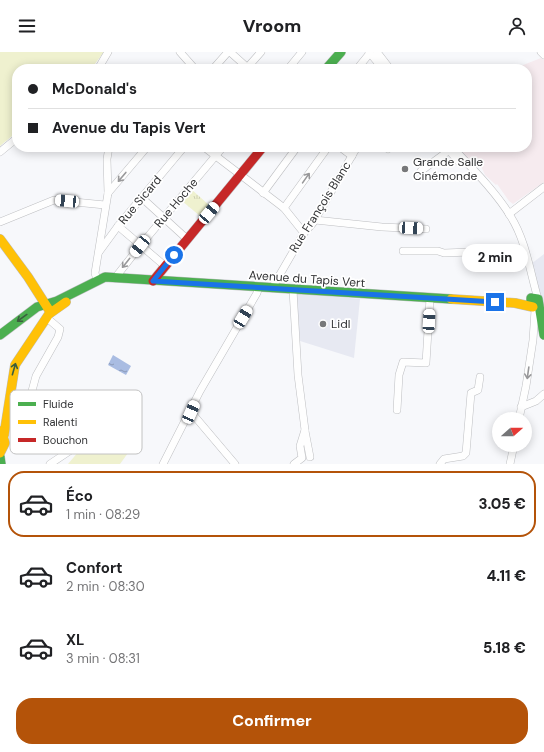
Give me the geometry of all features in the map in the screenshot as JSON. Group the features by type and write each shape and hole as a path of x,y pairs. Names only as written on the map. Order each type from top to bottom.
{"main road":[{"path":"330,64 341,52"},
{"path":"153,281 259,152"},
{"path":"0,240 47,304 48,316"},
{"name":"Avenue du Tapis Vert","path":"97,280 105,277 293,290 534,303"},
{"path":"0,335 37,307 58,300 97,280"},
{"path":"10,390 15,365 48,316 62,304 80,294 97,280"},
{"path":"534,303 544,335"},
{"path":"0,453 4,447 2,433 10,391"},
{"path":"0,457 1,464"}],"street":[{"path":"101,64 108,52"},
{"path":"180,52 189,64"},
{"path":"218,64 229,52 243,64"},
{"path":"251,64 261,52"},
{"path":"292,64 302,52"},
{"path":"541,52 544,55"},
{"path":"362,64 373,53 381,64"},
{"path":"0,152 12,142"},
{"path":"97,280 95,273 108,193 108,152"},
{"path":"108,193 143,152"},
{"name":"Rue Sicard","path":"98,254 118,226 180,152"},
{"path":"211,152 240,176 284,208 304,233"},
{"name":"Rue Hoche","path":"115,278 219,152"},
{"path":"263,193 293,152"},
{"path":"284,208 324,152"},
{"path":"347,152 352,156"},
{"name":"Rue François Blanc","path":"272,288 304,233 315,220 355,152"},
{"path":"420,171 445,152"},
{"path":"454,152 507,211 524,250 530,272 534,303 533,340 521,412"},
{"path":"507,211 544,187"},
{"path":"142,198 165,217 187,239"},
{"path":"0,222 54,200 105,205"},
{"path":"315,220 382,227 426,229"},
{"path":"118,226 165,266"},
{"path":"403,251 438,251 444,253 524,250"},
{"path":"163,464 191,412 200,391 257,293 259,287"},
{"path":"293,290 298,375 310,457"},
{"path":"397,410 399,375 403,362 426,364 430,298"},
{"path":"32,390 36,376 58,337 60,329 48,316"},
{"path":"440,464 444,459 463,456 466,453 470,393 478,390 480,377"},
{"path":"522,407 536,401 543,395"},
{"path":"191,412 235,464"},
{"path":"294,464 302,458 300,446 305,430"},
{"path":"510,464 513,452"},
{"path":"50,464 65,454"}],"shaded area":[{"path":"541,58 544,60 544,182 513,204 509,201 497,184 496,185 485,175 481,166 479,167 474,160 470,161 462,152 532,152 532,64 526,64"},
{"path":"544,254 544,313 531,264"},
{"path":"296,293 360,299 354,358 300,341"}],"green space":[{"path":"0,52 104,52 95,64 12,64 12,136 0,146"},
{"path":"191,189 209,205 200,216 182,201"},
{"path":"76,454 127,454 120,464 68,464"}],"water":[{"path":"113,355 131,366 126,375 108,365"}],"traffic: fast":[{"path":"330,64 341,52"},
{"path":"0,335 37,307 57,301 105,277 451,299"},
{"path":"531,305 531,298 538,299 544,335"},
{"path":"0,457 1,464"}],"traffic: slow":[{"path":"0,239 28,277 49,310"},
{"path":"451,299 515,303 533,307"},
{"path":"11,390 15,365 49,314 66,302"},
{"path":"4,435 10,397"},
{"path":"0,453 5,443 1,431"}],"traffic: jam":[{"path":"153,281 259,152"}],"place":[{"name":"Grande Salle Cinémonde","path":"405,169"},
{"name":"Lidl","path":"323,324"}],"route":[{"path":"174,255 153,281 495,302"}]}
